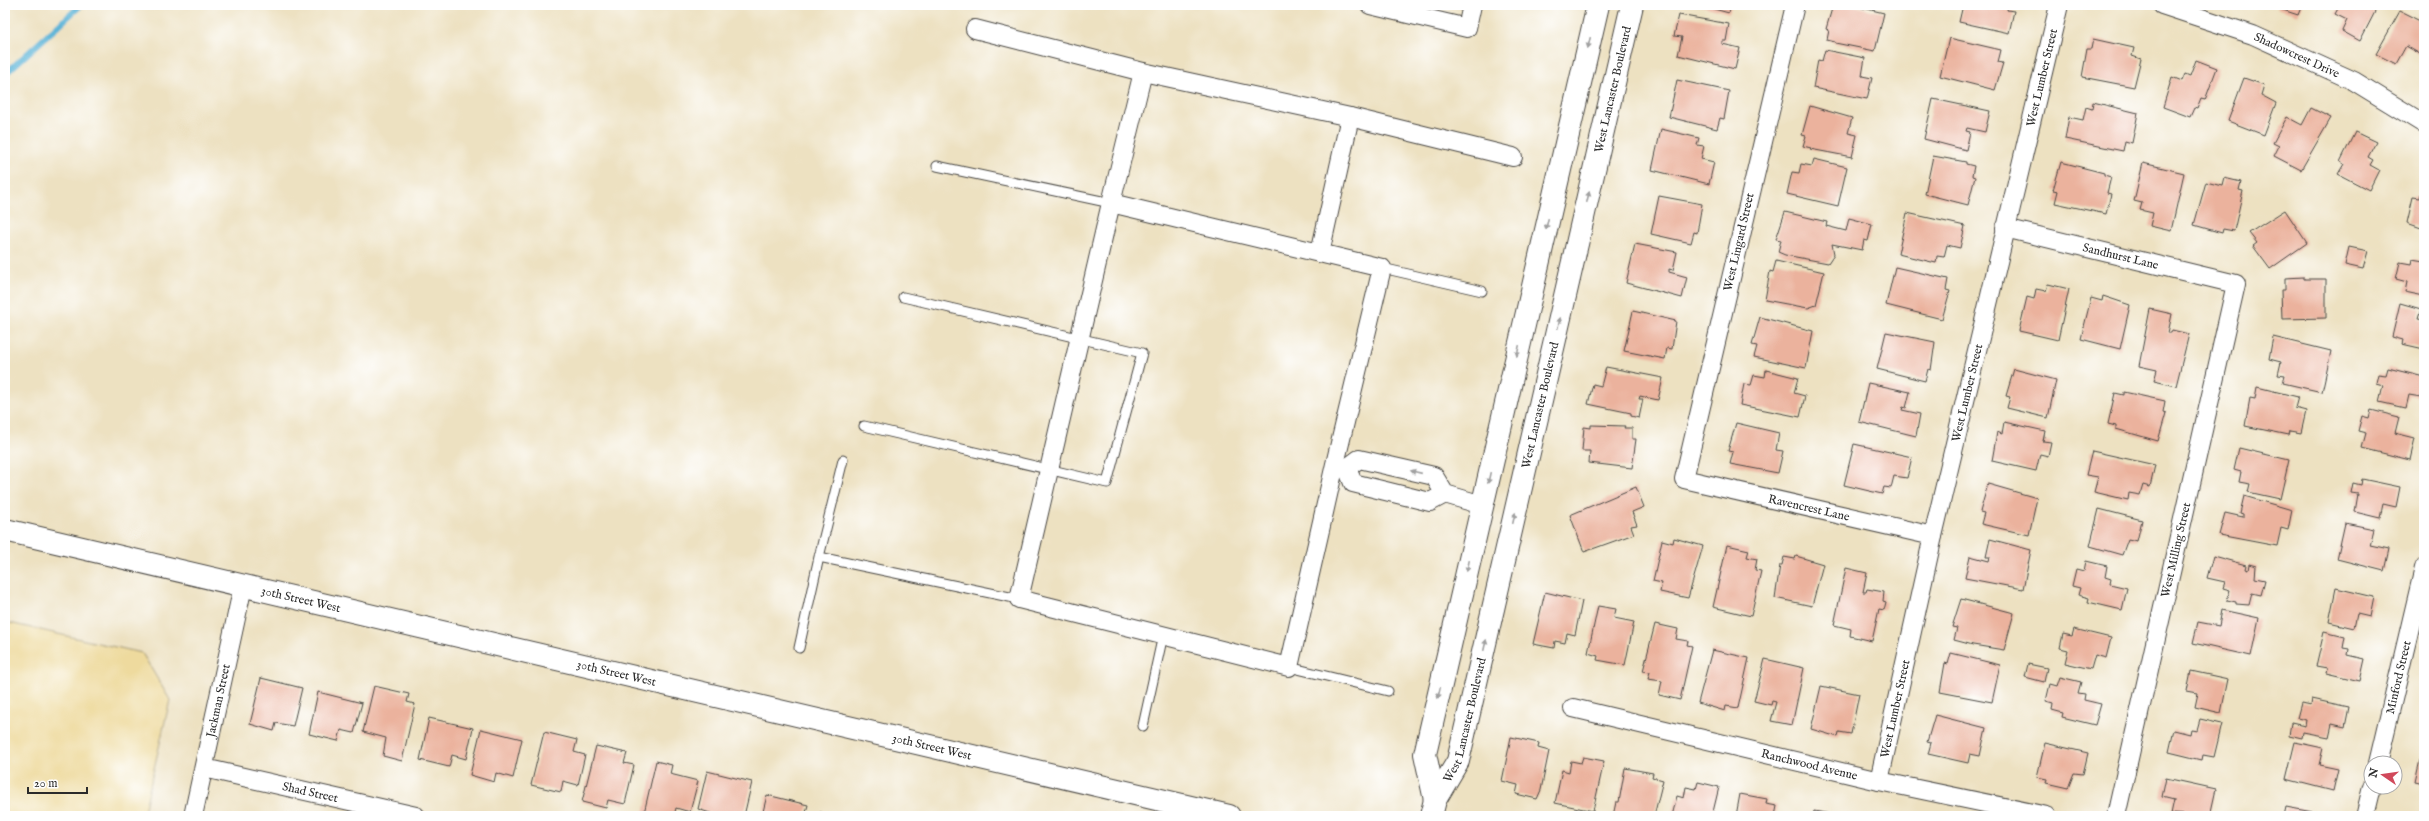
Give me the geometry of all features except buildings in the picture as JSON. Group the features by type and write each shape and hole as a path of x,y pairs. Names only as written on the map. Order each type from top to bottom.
{"street":[{"path":"1370,5 1467,28 1472,5"},
{"name":"West Lancaster Boulevard","path":"1433,808 1425,754 1598,5"},
{"name":"West Lancaster Boulevard","path":"1433,808 1458,761 1632,5"},
{"name":"West Lingard Street","path":"1684,479 1795,5"},
{"name":"West Lumber Street","path":"1879,781 1933,536 2059,5"},
{"name":"Shadowcrest Drive","path":"2162,5 2253,35 2354,81 2424,124"},
{"path":"975,29 1143,72 1350,117 1513,157"},
{"path":"1111,203 1382,268 1341,466 1289,667 1019,599 1079,337 1111,203 1143,72"},
{"path":"1320,253 1350,117"},
{"name":"Sandhurst Lane","path":"2005,228 2236,284"},
{"name":"West Milling Street","path":"2116,816 2236,284"},
{"path":"1341,466 1359,459 1434,476 1444,494 1482,505"},
{"path":"1341,466 1353,483 1430,502 1444,494"},
{"name":"Ravencrest Lane","path":"1684,479 1933,536"},
{"name":"30th Street West","path":"5,530 1229,816"},
{"name":"Minford Street","path":"2380,755 2424,571"},
{"name":"Jackman Street","path":"193,816 244,586"},
{"name":"Ranchwood Avenue","path":"1573,708 1879,781 2047,816"},
{"name":"Shad Street","path":"204,768 416,816"},
{"path":"2366,816 2370,795"}],"lane":[{"path":"938,166 1111,203"},
{"path":"1382,268 1482,291"},
{"path":"864,426 1107,483 1142,353 1079,337 903,297"},
{"path":"799,648 818,558 843,460"},
{"path":"818,558 1019,599"},
{"path":"1143,726 1163,635"},
{"path":"1289,667 1388,691"}],"sand":[{"path":"5,622 142,653 170,700 143,816 5,816"}],"waterway":[{"path":"5,74 81,5"}]}
